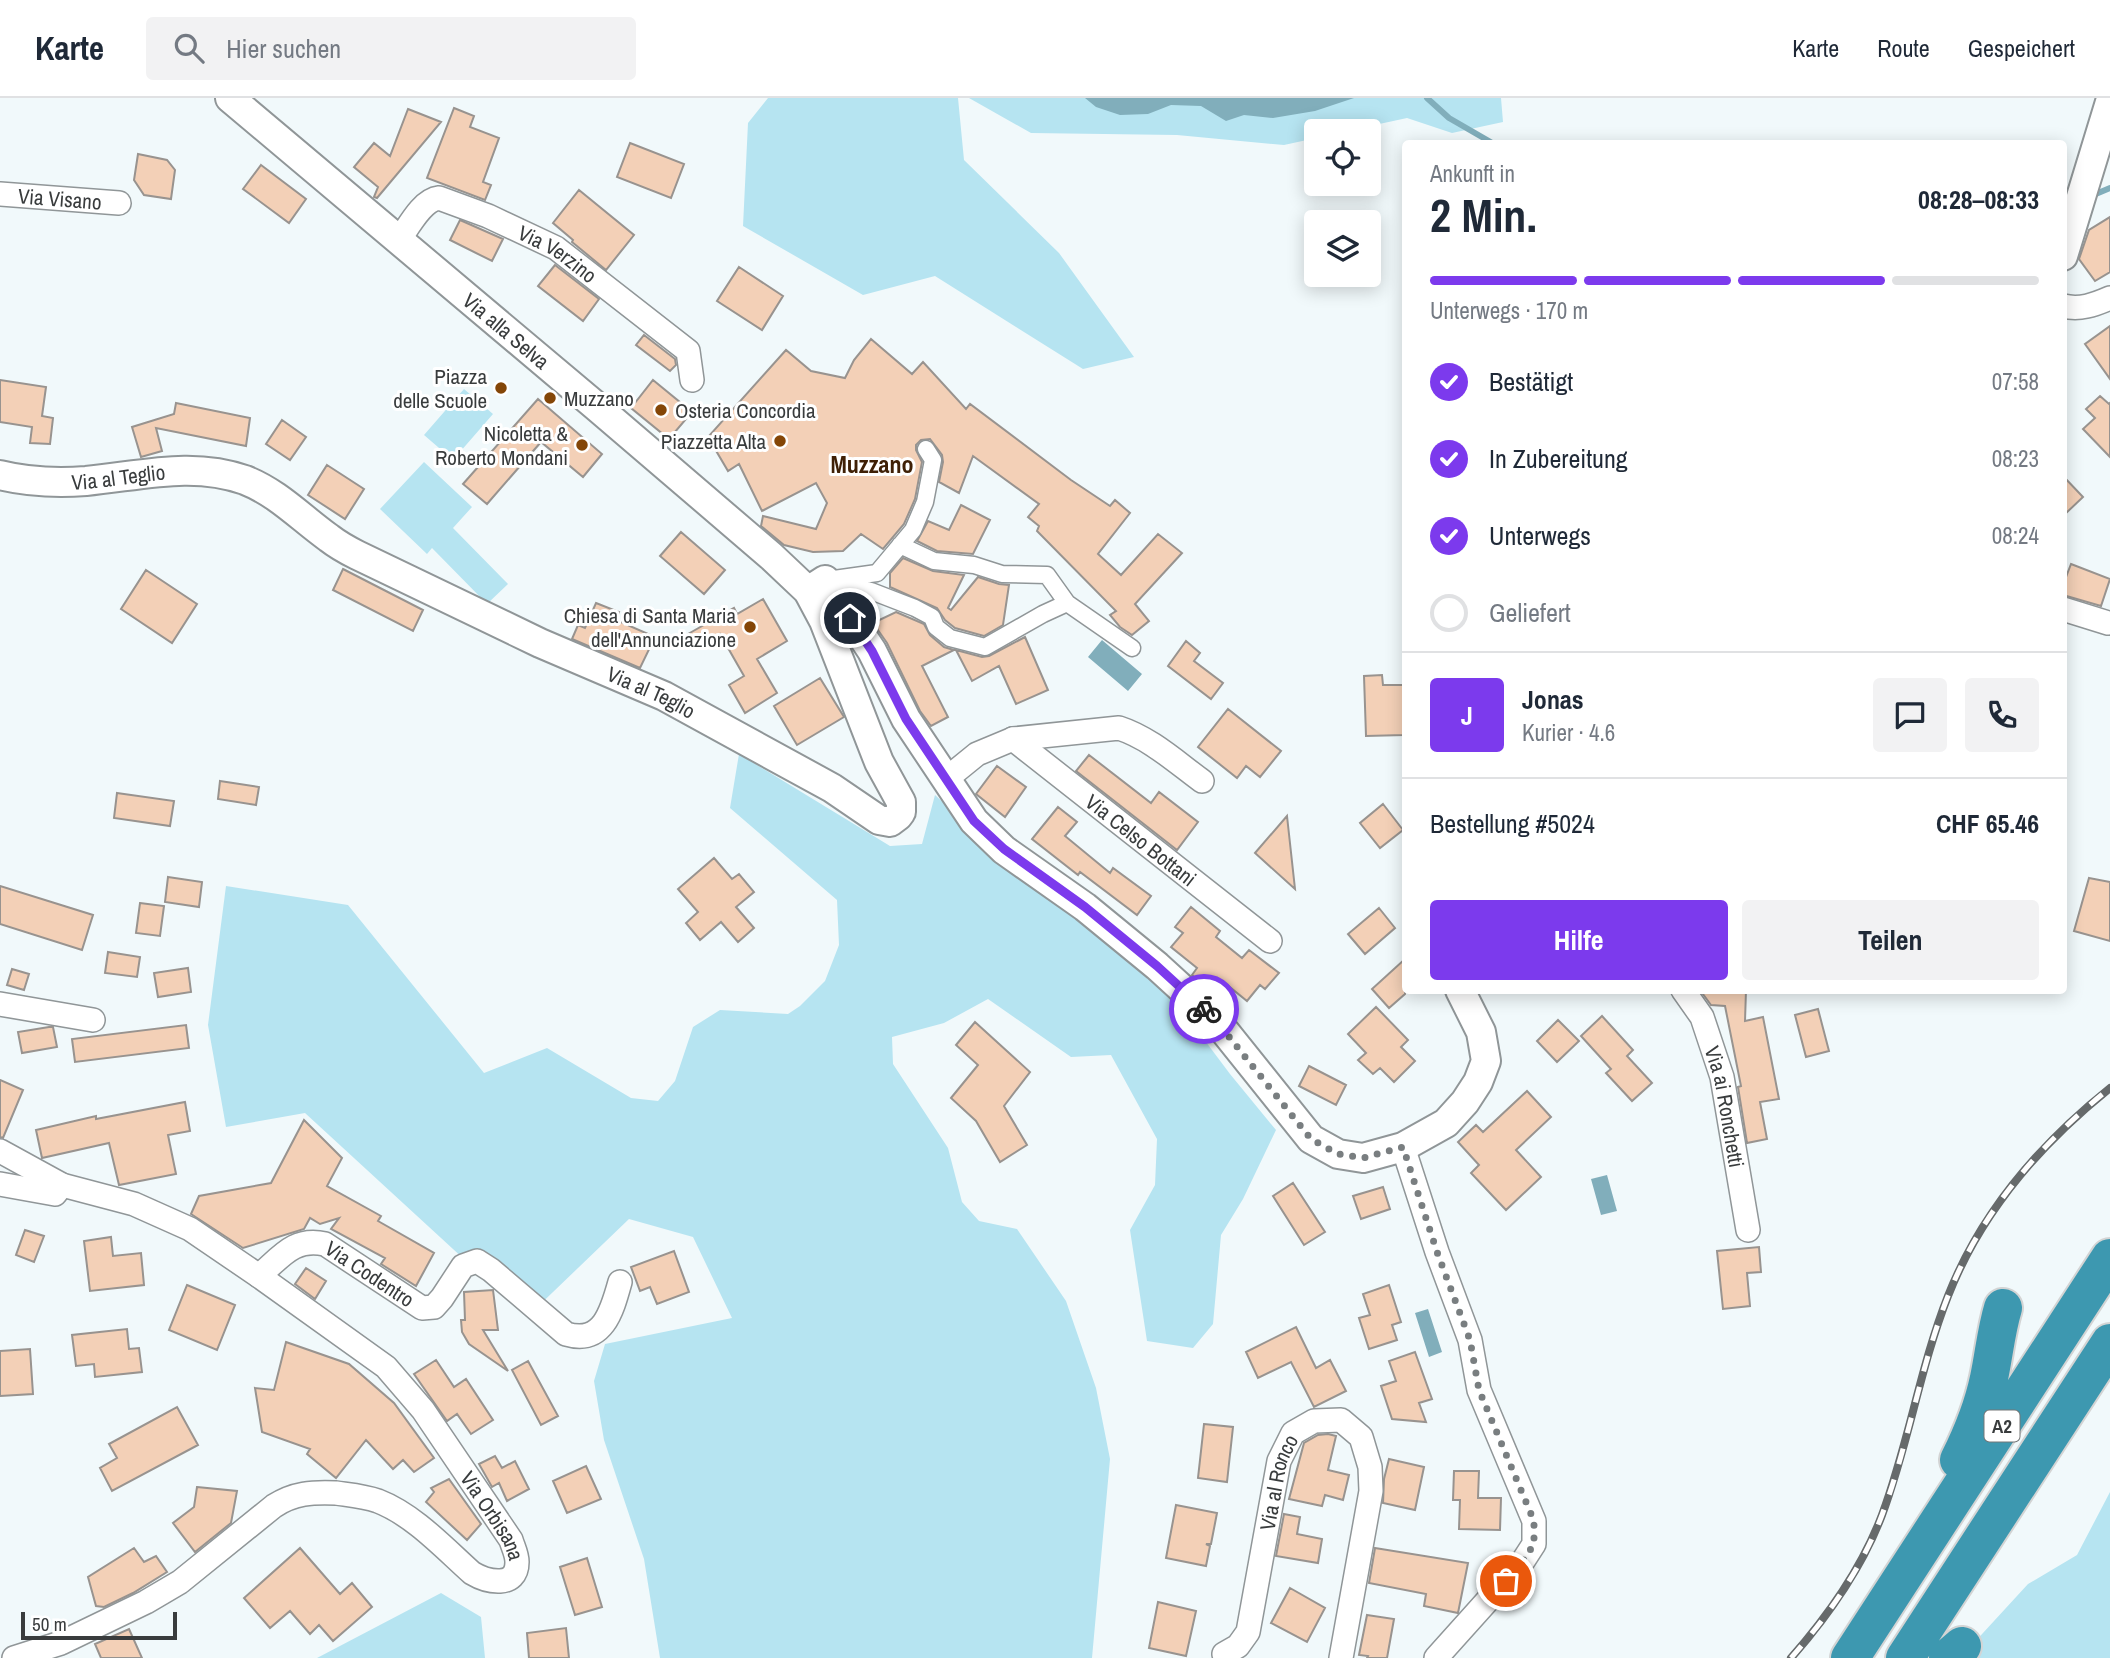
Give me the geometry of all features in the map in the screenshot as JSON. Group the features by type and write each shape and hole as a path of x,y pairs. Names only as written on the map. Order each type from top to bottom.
{"highway":[{"name":"A2","path":"1850,1658 2110,1258"},
{"name":"A2","path":"1894,1594 1975,1425 1990,1376 1997,1328 2003,1308"},
{"name":"A2","path":"1905,1658 2110,1343"}],"street":[{"path":"2067,243 2110,102"},
{"name":"Via alla Selva","path":"235,103 771,556"},
{"name":"Via Visano","path":"0,194 119,203"},
{"name":"Via Verzino","path":"399,240 425,205 434,198 439,198 488,216 556,248 688,351 692,380"},
{"path":"2067,307 2076,309 2110,298"},
{"path":"817,585 877,573 913,530 925,502 933,460 926,449"},
{"name":"Via al Teglio","path":"0,475 52,482 86,481 151,471 195,470 247,481 288,504 329,538 357,555 540,643 664,696 832,788 869,815 890,822 901,812 901,802 879,762 824,621 817,585 771,556"},
{"path":"900,545 934,561 974,565 1002,575 1046,575 1068,603 1132,648"},
{"path":"817,585 872,591 932,617 936,627 950,638 985,647 1068,603"},
{"path":"817,585 872,651 906,719 974,821 1004,849 1085,907 1157,966 1214,1018 1311,1139 1338,1154 1363,1158 1403,1147 1446,1123 1478,1082 1486,1061 1481,1032 1462,994"},
{"path":"2067,610 2108,623"},
{"path":"945,780 977,754 1013,739 1119,728 1143,739 1202,781"},
{"name":"Via Celso Bottani","path":"1013,739 1270,941"},
{"name":"Via ai Ronchetti","path":"1686,994 1702,1017 1722,1077 1748,1230"},
{"path":"0,1004 93,1020"},
{"path":"1403,1147 1437,1252 1470,1340 1479,1390 1534,1521 1534,1544 1523,1561 1436,1658"},
{"name":"Via Orbisana","path":"0,1151 62,1185 134,1204 190,1229 386,1367 423,1410 511,1540 517,1564 514,1573 505,1580 495,1582 482,1579 402,1513 378,1501 356,1495 318,1492 299,1494 274,1506 180,1582 146,1602 61,1643 14,1658"},
{"name":"Via Orbisana","path":"0,1184 55,1194 62,1185"},
{"name":"Via Codentro","path":"259,1276 298,1244 311,1241 325,1244 422,1308 435,1307 463,1266 477,1261 566,1334 579,1338 596,1332 611,1312 620,1282"},
{"name":"Via al Ronco","path":"1224,1654 1238,1646 1248,1632 1279,1461 1293,1433 1314,1421 1341,1420 1361,1437 1370,1467 1371,1491 1341,1658"}],"shaded area":[{"path":"768,98 958,98 964,160 1059,253 1134,357 1083,369 935,276 863,295 743,226 748,123"},
{"path":"969,98 1501,98 1503,122 1452,133 1407,118 1381,124 1381,119 1304,119 1304,141 1284,145 1177,135 1031,133"},
{"path":"1085,98 1354,98 1315,111 1273,118 1244,115 1226,121 1201,106 1171,105 1148,114 1120,115 1096,107"},
{"path":"464,389 493,414 453,460 424,435"},
{"path":"424,462 472,507 453,528 508,584 487,604 432,548 427,554 380,509"},
{"path":"1102,640 1142,674 1128,691 1088,657"},
{"path":"739,754 890,846 922,844 935,795 969,826 1158,978 1276,1130 1243,1199 1221,1235 1213,1324 1193,1348 1147,1341 1130,1230 1155,1185 1157,1139 1111,1055 1071,1057 988,999 944,1023 892,1037 893,1064 948,1148 962,1202 979,1221 1017,1229 1066,1301 1096,1388 1110,1459 1092,1658 660,1658 644,1559 604,1440 594,1381 605,1344 732,1318 693,1237 629,1219 527,1317 305,1113 226,1127 208,1025 226,886 348,905 484,1073 547,1048 631,1098 658,1101 675,1081 693,1027 720,1010 788,1014 800,1006 825,981 839,945 837,900 730,808"},
{"path":"1607,1175 1617,1211 1601,1215 1591,1179"},
{"path":"1428,1309 1442,1352 1429,1357 1415,1313"},
{"path":"2110,1492 2110,1658 1960,1658 2028,1584 2077,1555"},
{"path":"441,1593 481,1617 485,1658 317,1658"}],"building":[{"path":"454,108 474,116 470,127 499,138 483,182 491,185 485,200 427,178"},
{"path":"408,109 441,122 377,198 374,197 378,187 354,167 374,143 390,156"},
{"path":"630,143 684,164 671,198 617,177"},
{"path":"138,154 167,160 175,170 171,199 144,195 134,180"},
{"path":"261,165 306,199 289,223 243,189"},
{"path":"579,190 634,235 606,270 553,223"},
{"path":"2110,217 2110,272 2095,281 2079,259 2089,230"},
{"path":"460,220 503,239 492,261 450,240"},
{"path":"555,265 599,299 583,321 538,286"},
{"path":"739,267 783,296 762,330 717,301"},
{"path":"2110,326 2110,379 2085,344"},
{"path":"644,335 675,359 676,365 670,371 636,345"},
{"path":"871,339 912,374 923,362 966,409 970,404 1071,480 1110,506 1115,500 1130,513 1098,554 1121,575 1158,534 1182,553 1135,604 1149,621 1132,635 1120,627 1110,615 1116,611 1037,531 1039,526 1028,517 1039,504 973,456 959,493 939,482 942,455 930,439 921,440 916,445 922,462 915,499 904,524 883,549 861,534 843,551 813,552 784,545 761,526 763,516 816,529 827,503 816,483 762,511 739,464 728,471 708,437 786,350 811,371 845,378 854,360"},
{"path":"0,380 46,387 42,416 53,418 50,444 30,443 32,427 0,422"},
{"name":"Osteria Concordia","path":"653,380 692,412 669,439 631,408"},
{"path":"2100,396 2110,403 2110,457 2083,429 2095,418 2086,409"},
{"path":"538,399 602,454 583,477 541,442 487,504 463,484"},
{"path":"176,403 250,418 246,446 156,428 162,451 141,457 132,427 174,414"},
{"path":"282,420 306,437 290,460 266,444"},
{"path":"327,465 364,489 345,519 308,495"},
{"path":"2067,480 2083,497 2067,512"},
{"path":"961,505 990,520 973,554 937,551 917,541 928,521 949,530"},
{"path":"681,532 725,570 704,594 660,556"},
{"path":"903,558 933,571 964,575 948,608 951,610 978,577 1009,585 1003,625 984,636 955,628 937,608 890,587 890,573"},
{"path":"2071,564 2110,579 2101,606 2067,596 2067,574"},
{"path":"343,569 423,610 413,631 333,590"},
{"path":"146,570 197,604 172,643 121,609"},
{"path":"763,599 787,641 757,659 777,693 745,713 729,685 744,676 720,634 697,648 688,634 734,608 737,614"},
{"path":"596,603 619,612 616,620 655,637 640,668 572,639 578,625 585,628"},
{"path":"896,612 924,624 930,635 944,647 954,650 922,666 948,717 931,726 920,711 887,643 873,623"},
{"path":"1025,637 1048,690 1016,704 999,666 972,681 956,650 982,657 989,656"},
{"path":"1186,641 1200,653 1194,661 1223,683 1211,699 1168,666"},
{"path":"1382,675 1383,685 1402,685 1402,735 1366,736 1364,676"},
{"path":"820,678 844,717 797,745 774,706"},
{"path":"1228,709 1281,751 1260,777 1246,766 1237,778 1198,747"},
{"path":"1089,755 1151,803 1159,792 1198,822 1177,850 1076,771"},
{"path":"997,766 1026,787 1005,817 976,794"},
{"path":"220,781 259,787 256,805 218,799"},
{"path":"117,793 174,801 170,826 114,818"},
{"path":"1383,804 1402,831 1380,848 1360,823"},
{"path":"1058,807 1077,822 1065,836 1110,873 1113,868 1151,896 1137,915 1080,872 1078,875 1032,839"},
{"path":"1287,816 1295,889 1255,853"},
{"path":"714,858 732,879 739,874 754,892 736,907 754,928 738,942 721,922 700,940 686,923 698,912 678,889"},
{"path":"168,877 202,882 199,907 165,902"},
{"path":"2089,878 2110,882 2110,941 2074,931"},
{"path":"0,886 93,915 82,950 0,924"},
{"path":"140,903 164,906 160,936 136,933"},
{"path":"1191,907 1220,931 1216,937 1242,958 1249,950 1279,973 1265,989 1260,985 1247,1001 1226,984 1216,997 1192,975 1197,968 1171,947 1183,933 1175,927"},
{"path":"1379,908 1395,928 1365,954 1348,934"},
{"path":"108,952 140,957 137,977 105,973"},
{"path":"1402,962 1402,994 1405,994 1389,1008 1372,989"},
{"path":"188,968 191,992 158,997 154,973"},
{"path":"12,969 29,974 24,990 7,985"},
{"path":"1703,994 1746,994 1745,1021 1763,1017 1779,1099 1760,1102 1767,1139 1747,1143 1738,1087 1741,1086 1725,1006 1711,1005"},
{"path":"1376,1007 1408,1040 1401,1047 1415,1061 1394,1082 1380,1068 1373,1074 1358,1060 1366,1053 1348,1034"},
{"path":"1818,1009 1829,1051 1806,1057 1795,1015"},
{"path":"1602,1016 1633,1050 1627,1056 1652,1083 1632,1101 1606,1073 1611,1069 1581,1036"},
{"path":"1558,1020 1579,1041 1557,1062 1537,1041"},
{"path":"975,1022 1030,1072 1004,1106 1027,1145 1000,1162 976,1121 951,1098 978,1065 956,1045"},
{"path":"186,1025 189,1048 75,1062 72,1039"},
{"path":"53,1027 57,1047 22,1053 18,1032"},
{"path":"1309,1066 1346,1085 1336,1105 1299,1086"},
{"path":"0,1080 23,1090 3,1138 0,1137"},
{"path":"1527,1091 1551,1117 1516,1150 1541,1177 1506,1210 1471,1173 1479,1165 1458,1142 1476,1125 1483,1132"},
{"path":"185,1102 190,1131 168,1135 176,1174 119,1185 109,1143 42,1158 36,1130 96,1116 96,1119"},
{"path":"304,1120 342,1158 327,1186 381,1216 378,1221 434,1253 416,1286 381,1264 385,1258 331,1229 339,1218 320,1224 310,1218 304,1229 243,1248 191,1214 199,1196 271,1183"},
{"path":"1293,1183 1325,1232 1304,1245 1273,1196"},
{"path":"1383,1187 1390,1209 1361,1219 1353,1196"},
{"path":"25,1230 44,1236 34,1262 16,1255"},
{"path":"111,1237 113,1256 141,1253 144,1285 90,1291 84,1241"},
{"path":"1759,1247 1761,1272 1747,1273 1750,1306 1723,1309 1717,1251"},
{"path":"674,1251 689,1292 657,1304 650,1287 640,1291 631,1267"},
{"path":"306,1268 326,1281 315,1299 295,1284"},
{"path":"187,1285 235,1305 217,1350 169,1330"},
{"path":"1389,1285 1401,1322 1392,1325 1397,1340 1369,1349 1359,1318 1370,1315 1363,1294"},
{"path":"493,1290 498,1330 483,1330 508,1371 469,1344 462,1332 461,1320 465,1320 464,1292"},
{"path":"1296,1327 1316,1368 1330,1360 1346,1391 1314,1407 1291,1362 1258,1378 1246,1352"},
{"path":"127,1329 129,1349 139,1348 142,1372 95,1377 94,1364 76,1366 72,1335"},
{"path":"286,1342 349,1364 394,1403 434,1458 414,1472 403,1460 393,1469 366,1440 336,1478 307,1454 310,1449 262,1432 255,1388 274,1390"},
{"path":"30,1349 33,1394 0,1396 0,1351"},
{"path":"1415,1352 1432,1399 1419,1403 1426,1422 1392,1419 1381,1386 1396,1381 1389,1361"},
{"path":"436,1360 454,1387 466,1379 493,1420 471,1434 457,1414 447,1421 414,1374"},
{"path":"528,1361 558,1416 541,1425 512,1370"},
{"path":"177,1407 198,1445 112,1491 100,1468 117,1458 109,1444"},
{"path":"1204,1424 1233,1427 1227,1482 1198,1478"},
{"path":"1318,1435 1336,1436 1328,1470 1349,1475 1343,1500 1325,1495 1322,1506 1289,1499 1304,1443"},
{"path":"495,1456 502,1468 515,1461 529,1489 507,1501 499,1483 492,1487 479,1464"},
{"path":"1389,1459 1424,1467 1415,1510 1383,1503 1384,1479"},
{"path":"586,1466 601,1499 567,1513 553,1481"},
{"path":"1454,1471 1479,1471 1478,1498 1501,1498 1500,1530 1459,1529 1460,1500 1453,1500"},
{"path":"449,1479 481,1524 467,1540 426,1502 434,1492 431,1488"},
{"path":"197,1487 237,1491 231,1523 195,1552 173,1523 194,1507"},
{"path":"1176,1505 1217,1513 1211,1544 1206,1544 1210,1546 1206,1566 1166,1558"},
{"path":"1284,1514 1300,1517 1297,1534 1322,1539 1318,1563 1276,1556"},
{"path":"134,1548 144,1562 156,1556 167,1572 104,1607 96,1606 88,1577"},
{"path":"300,1548 340,1594 352,1583 372,1607 333,1641 319,1625 310,1634 290,1611 270,1628 244,1598"},
{"path":"1375,1548 1468,1563 1458,1613 1424,1606 1426,1594 1369,1583"},
{"path":"587,1558 602,1607 575,1615 560,1567"},
{"path":"1290,1588 1325,1608 1307,1642 1271,1623"},
{"path":"1158,1602 1196,1611 1186,1656 1149,1648"},
{"path":"1367,1615 1394,1619 1387,1658 1367,1658 1368,1656 1359,1655"},
{"path":"566,1628 569,1658 529,1658 527,1633"},
{"path":"129,1629 142,1658 101,1658 95,1644"}],"waterway":[{"path":"1427,98 1449,118 1487,140"},
{"path":"2091,196 2110,188"}],"railway":[{"path":"1791,1658 1843,1591 1874,1535 1900,1460 1938,1323 1977,1236 2015,1181 2037,1156 2110,1088"}],"way so far":[{"path":"1204,1009 1311,1139 1338,1154 1363,1158 1403,1147 1437,1252 1470,1340 1479,1390 1534,1521 1534,1544 1506,1581"}],"place":[{"name":"Piazza delle Scuole","path":"501,388"},
{"name":"Muzzano","path":"550,398"},
{"name":"Osteria Concordia","path":"661,410"},
{"name":"Piazzetta Alta","path":"780,441"},
{"name":"Nicoletta & Roberto Mondani","path":"582,445"},
{"name":"Chiesa di Santa Maria dell'Annunciazione","path":"750,627"}],"district":[{"name":"Muzzano","path":"872,464"}],"route":[{"path":"850,618 872,651 906,719 974,821 1004,849 1085,907 1204,1009"}]}
